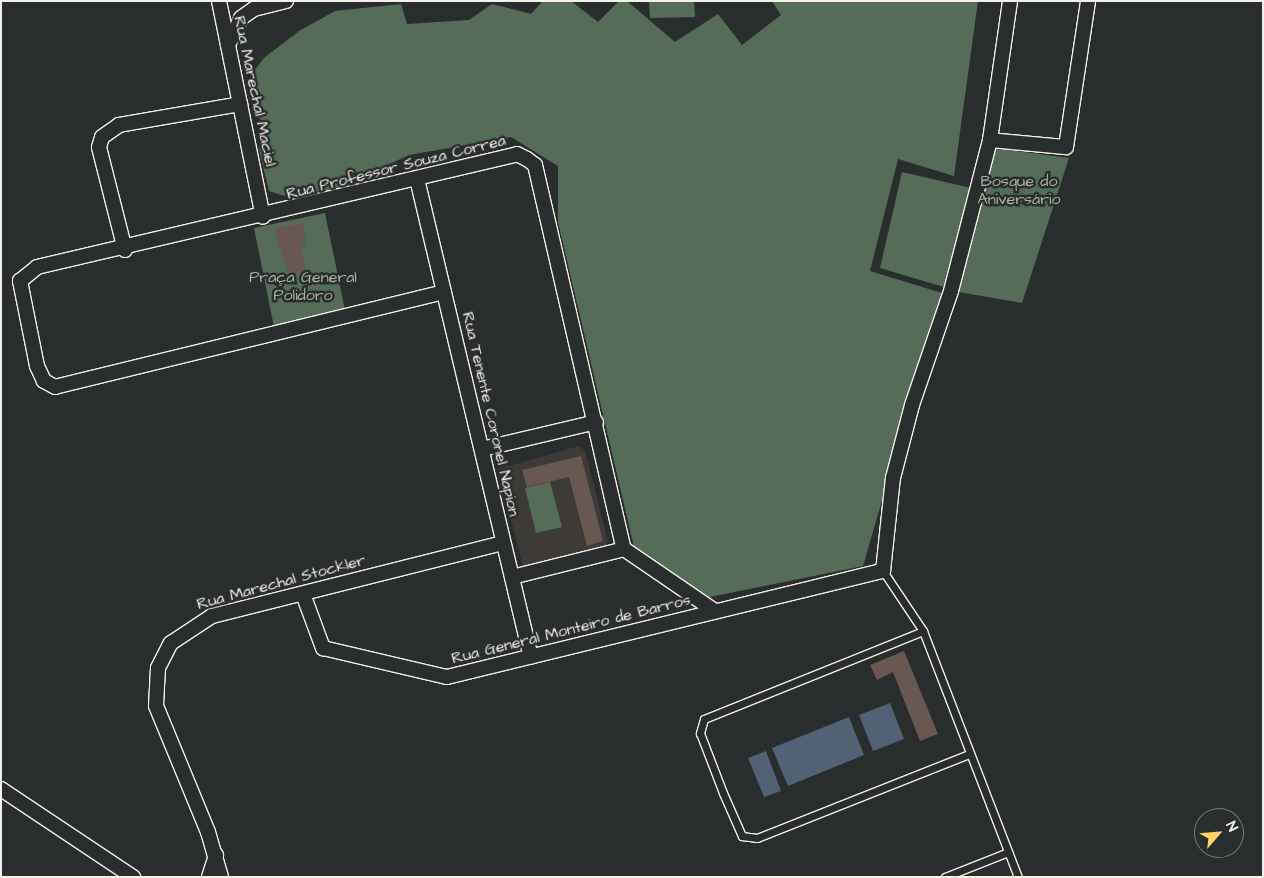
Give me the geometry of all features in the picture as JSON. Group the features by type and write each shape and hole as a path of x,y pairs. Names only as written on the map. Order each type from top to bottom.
{"street":[{"name":"Rua Marechal Maciel","path":"219,1 263,217"},
{"path":"227,46 241,18 254,9 286,1"},
{"path":"883,571 893,478 912,405 951,291 990,140 1010,1"},
{"path":"990,140 1066,147 1088,1"},
{"path":"124,250 99,147 102,137 119,125 240,104"},
{"name":"Rua Professor Souza Correa","path":"444,292 55,387 44,382 37,366 19,297 20,281 26,273 263,217 516,154 534,165 596,422 624,549"},
{"name":"Rua Tenente Coronel Napion","path":"417,179 531,657"},
{"path":"482,449 596,422"},
{"name":"Rua Marechal Stockler","path":"221,877 216,855 160,723 155,691 158,668 171,642 195,623 503,543"},
{"path":"512,577 624,549 716,611"},
{"name":"Rua General Monteiro de Barros","path":"303,594 319,643 329,651 448,678 883,571"},
{"path":"1,789 134,877"},
{"path":"208,877 216,855"}],"lane":[{"path":"883,571 923,631 1018,877"},
{"path":"923,631 704,720 700,732 723,793 738,831 742,836 757,838 970,754"},
{"path":"944,877 1008,852"}],"shaded area":[{"path":"579,446 585,451 608,541 606,547 523,566 498,469"}],"green space":[{"path":"543,1 571,1 598,22 619,1 627,1 675,42 718,14 742,45 781,15 772,1 978,1 954,176 898,159 870,271 942,293 863,566 700,599 634,547 558,222 558,166 511,137 409,155 336,189 285,196 269,191 259,149 263,123 252,108 251,75 264,58 299,31 335,11 401,4 407,24 469,20 492,4 531,14"},
{"path":"649,1 694,1 695,17 650,18"},
{"name":"Bosque do Aniversário","path":"993,148 1069,158 1022,303 953,291"},
{"path":"902,172 971,188 947,288 880,268"},
{"name":"Praça General Polidoro","path":"325,213 346,315 275,332 254,228"},
{"path":"550,482 562,527 536,533 525,488"}],"water":[{"path":"890,703 904,739 873,751 859,715"},
{"path":"849,717 864,755 788,786 772,748"},
{"path":"766,751 781,791 764,797 748,758"}],"building":[{"path":"303,223 306,243 301,247 306,272 290,276 274,229"},
{"path":"581,456 603,541 587,546 569,477 527,487 522,470"},
{"path":"904,651 938,734 920,741 893,672 877,680 870,665"}]}
